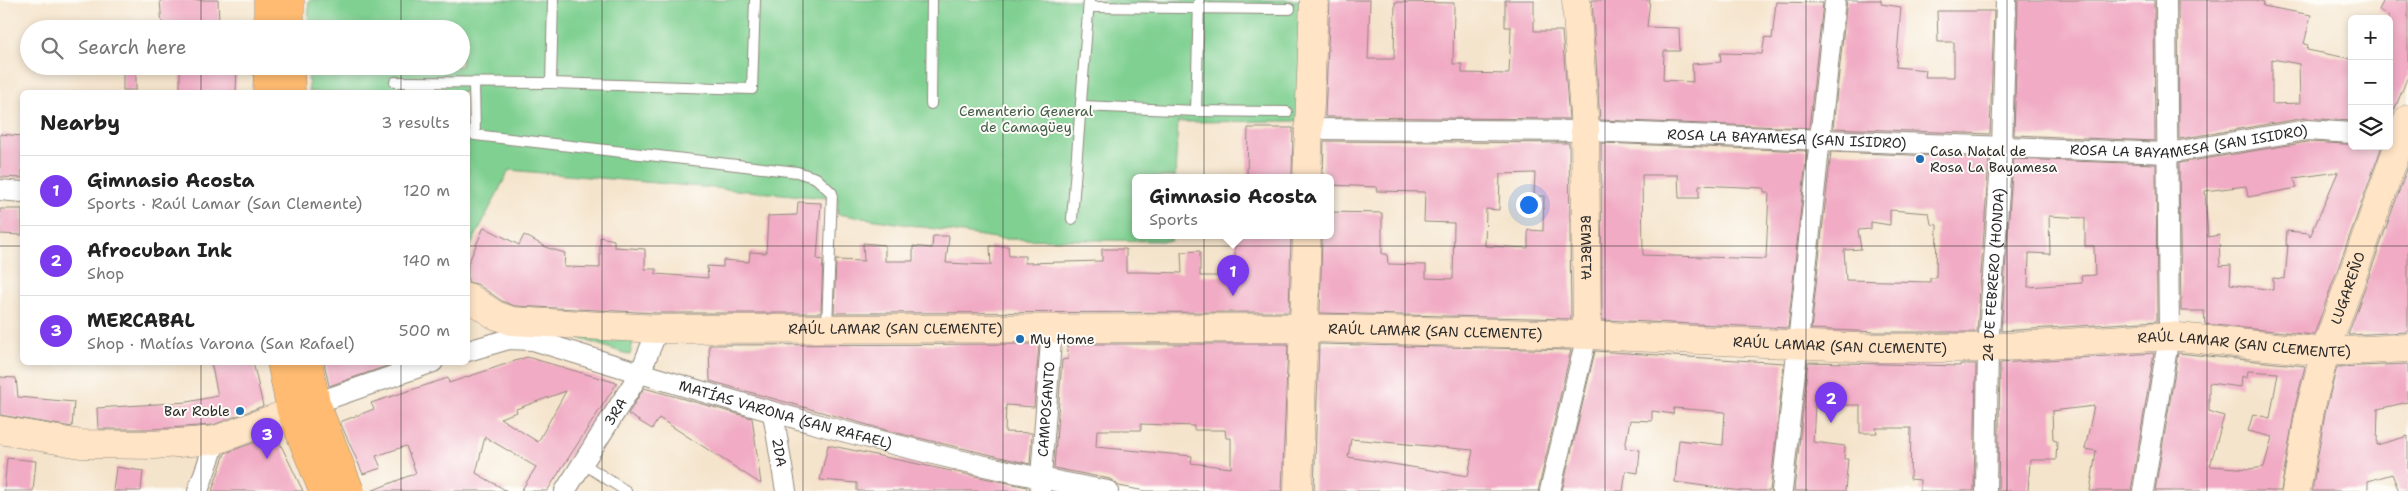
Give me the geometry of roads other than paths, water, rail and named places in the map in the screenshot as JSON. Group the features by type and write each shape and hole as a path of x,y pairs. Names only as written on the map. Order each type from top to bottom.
{"main road":[{"path":"268,0 268,20"},
{"path":"290,0 290,20"},
{"path":"267,90 268,75"},
{"path":"290,75 290,90"},
{"path":"283,365 350,491"},
{"path":"308,365 304,407 323,491"}],"street":[{"name":"BEMBETA","path":"1550,491 1587,335 1585,131 1576,0"},
{"path":"1782,491 1796,346 1821,140 1835,0"},
{"name":"24 DE FEBRERO (HONDA)","path":"1986,491 1988,348 2002,148 2006,0"},
{"path":"2143,491 2169,336 2166,0"},
{"path":"1302,5 1308,129 1307,174"},
{"name":"ROSA LA BAYAMESA (SAN ISIDRO)","path":"1308,129 1585,131 2168,154 2307,130 2348,133"},
{"name":"LUGAREÑO","path":"2296,491 2310,410 2325,352 2402,132"},
{"path":"0,190 20,192"},
{"path":"1298,491 1305,328 1306,239"},
{"name":"RAÚL LAMAR (SAN CLEMENTE)","path":"470,298 495,315 535,331 1052,327 1305,328 1587,335 1796,346 1988,348 2169,336 2325,352 2408,348"},
{"path":"489,343 495,315"},
{"name":"CAMPOSANTO","path":"1040,485 1052,327"},
{"name":"3RA","path":"565,491 640,373 658,329"},
{"name":"MATÍAS VARONA (SAN RAFAEL)","path":"470,350 489,343 535,331 640,373 773,413 1040,485 1108,491"},
{"path":"0,430 81,444 154,445 216,440 424,365"},
{"name":"2DA","path":"773,413 786,491"},
{"path":"198,491 216,440"}],"lane":[{"path":"551,83 553,0"},
{"path":"394,82 551,83 752,89 755,0"},
{"path":"931,104 932,0"},
{"path":"1072,219 1089,3 1302,5"},
{"path":"1196,111 1199,4"},
{"path":"474,83 475,135 797,172 816,178 832,193 827,329"},
{"path":"1082,106 1196,111 1287,112"},
{"path":"582,463 626,491"}],"place":[{"name":"Casa Natal de Rosa La Bayamesa","path":"1920,159"},
{"name":"Gimnasio Acosta","path":"1233,296"},
{"name":"My Home","path":"1020,339"},
{"name":"Bar Roble","path":"240,411"},
{"name":"Afrocuban Ink","path":"1831,423"},
{"name":"MERCABAL","path":"267,459"}],"park label":[{"name":"Cementerio General de Camagüey","path":"1026,120"}]}
